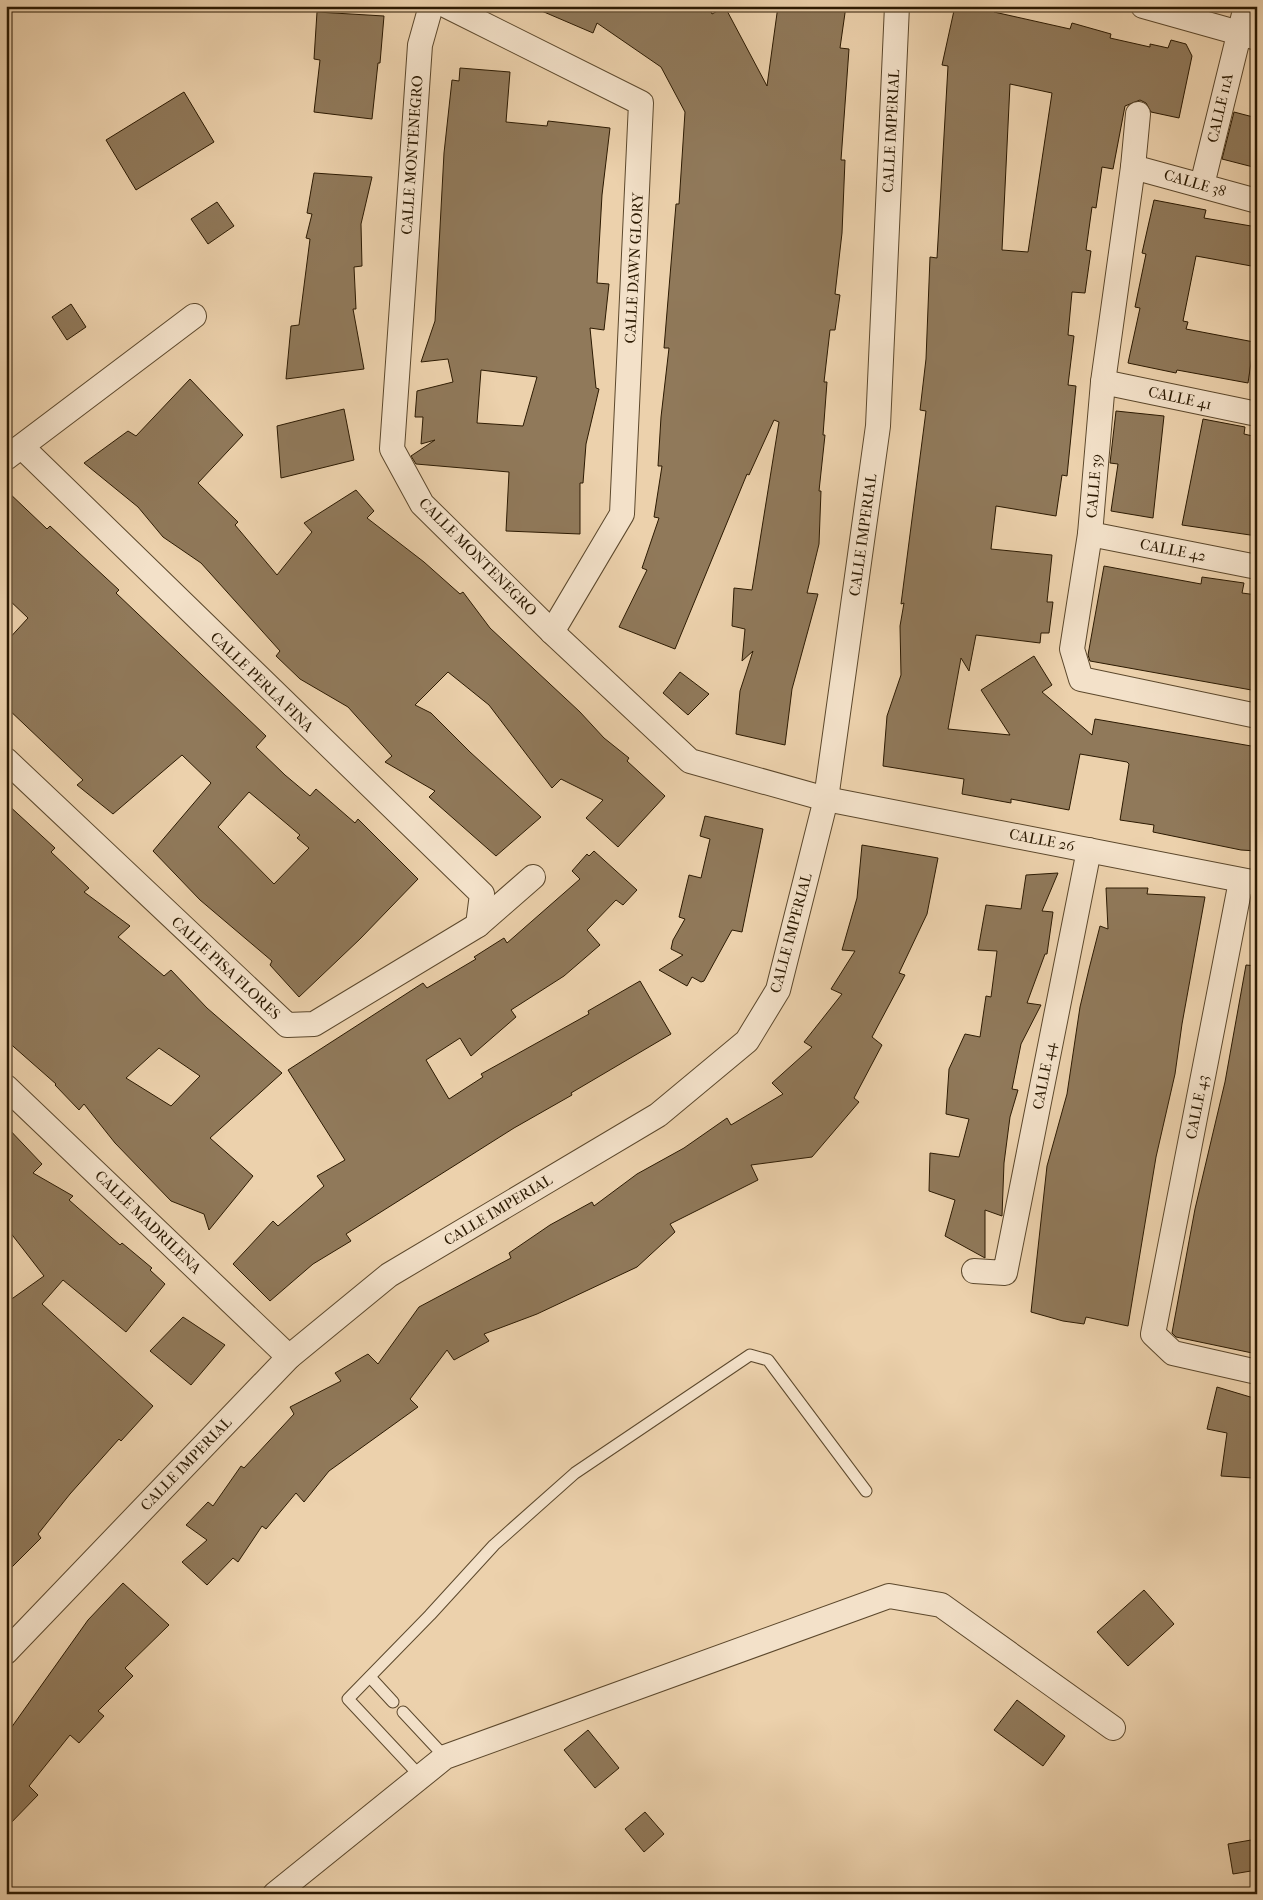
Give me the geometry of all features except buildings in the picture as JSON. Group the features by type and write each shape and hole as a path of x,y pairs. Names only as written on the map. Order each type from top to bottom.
{"street":[{"name":"CALLE MONTENEGRO","path":"431,6 420,46 392,449 422,504 552,632 690,761 826,799"},
{"name":"CALLE DAWN GLORY","path":"447,6 641,103 622,514 552,632"},
{"name":"CALLE IMPERIAL","path":"6,1652 289,1357 390,1275 658,1115 747,1041 778,990 826,799 878,426 897,6"},
{"path":"1143,6 1248,35"},
{"name":"CALLE 11A","path":"1202,184 1248,35 1246,6"},
{"name":"CALLE 39","path":"1138,114 1133,167 1103,382 1090,534 1072,649 1081,679 1257,716"},
{"name":"CALLE 38","path":"1133,167 1202,184 1257,201"},
{"path":"14,452 194,316"},
{"name":"CALLE 41","path":"1103,382 1257,414"},
{"name":"CALLE PERLA FINA","path":"14,452 482,894 478,925"},
{"name":"CALLE 42","path":"1090,534 1257,567"},
{"name":"CALLE PISA FLORES","path":"6,760 286,1025 314,1024 478,925 533,877"},
{"name":"CALLE 26","path":"826,799 1249,882"},
{"name":"CALLE 44","path":"974,1271 1005,1273 1089,850"},
{"name":"CALLE 43","path":"1249,882 1153,1334 1173,1354 1257,1372"},
{"name":"CALLE MADRILENA","path":"6,1087 289,1357"},
{"path":"275,1894 445,1757 889,1596 941,1604 1113,1728"}],"lane":[{"path":"421,1777 348,1699 370,1678 494,1545 575,1473 750,1355 768,1360 866,1491"},
{"path":"370,1678 392,1702"},
{"path":"403,1712 445,1757"}]}
